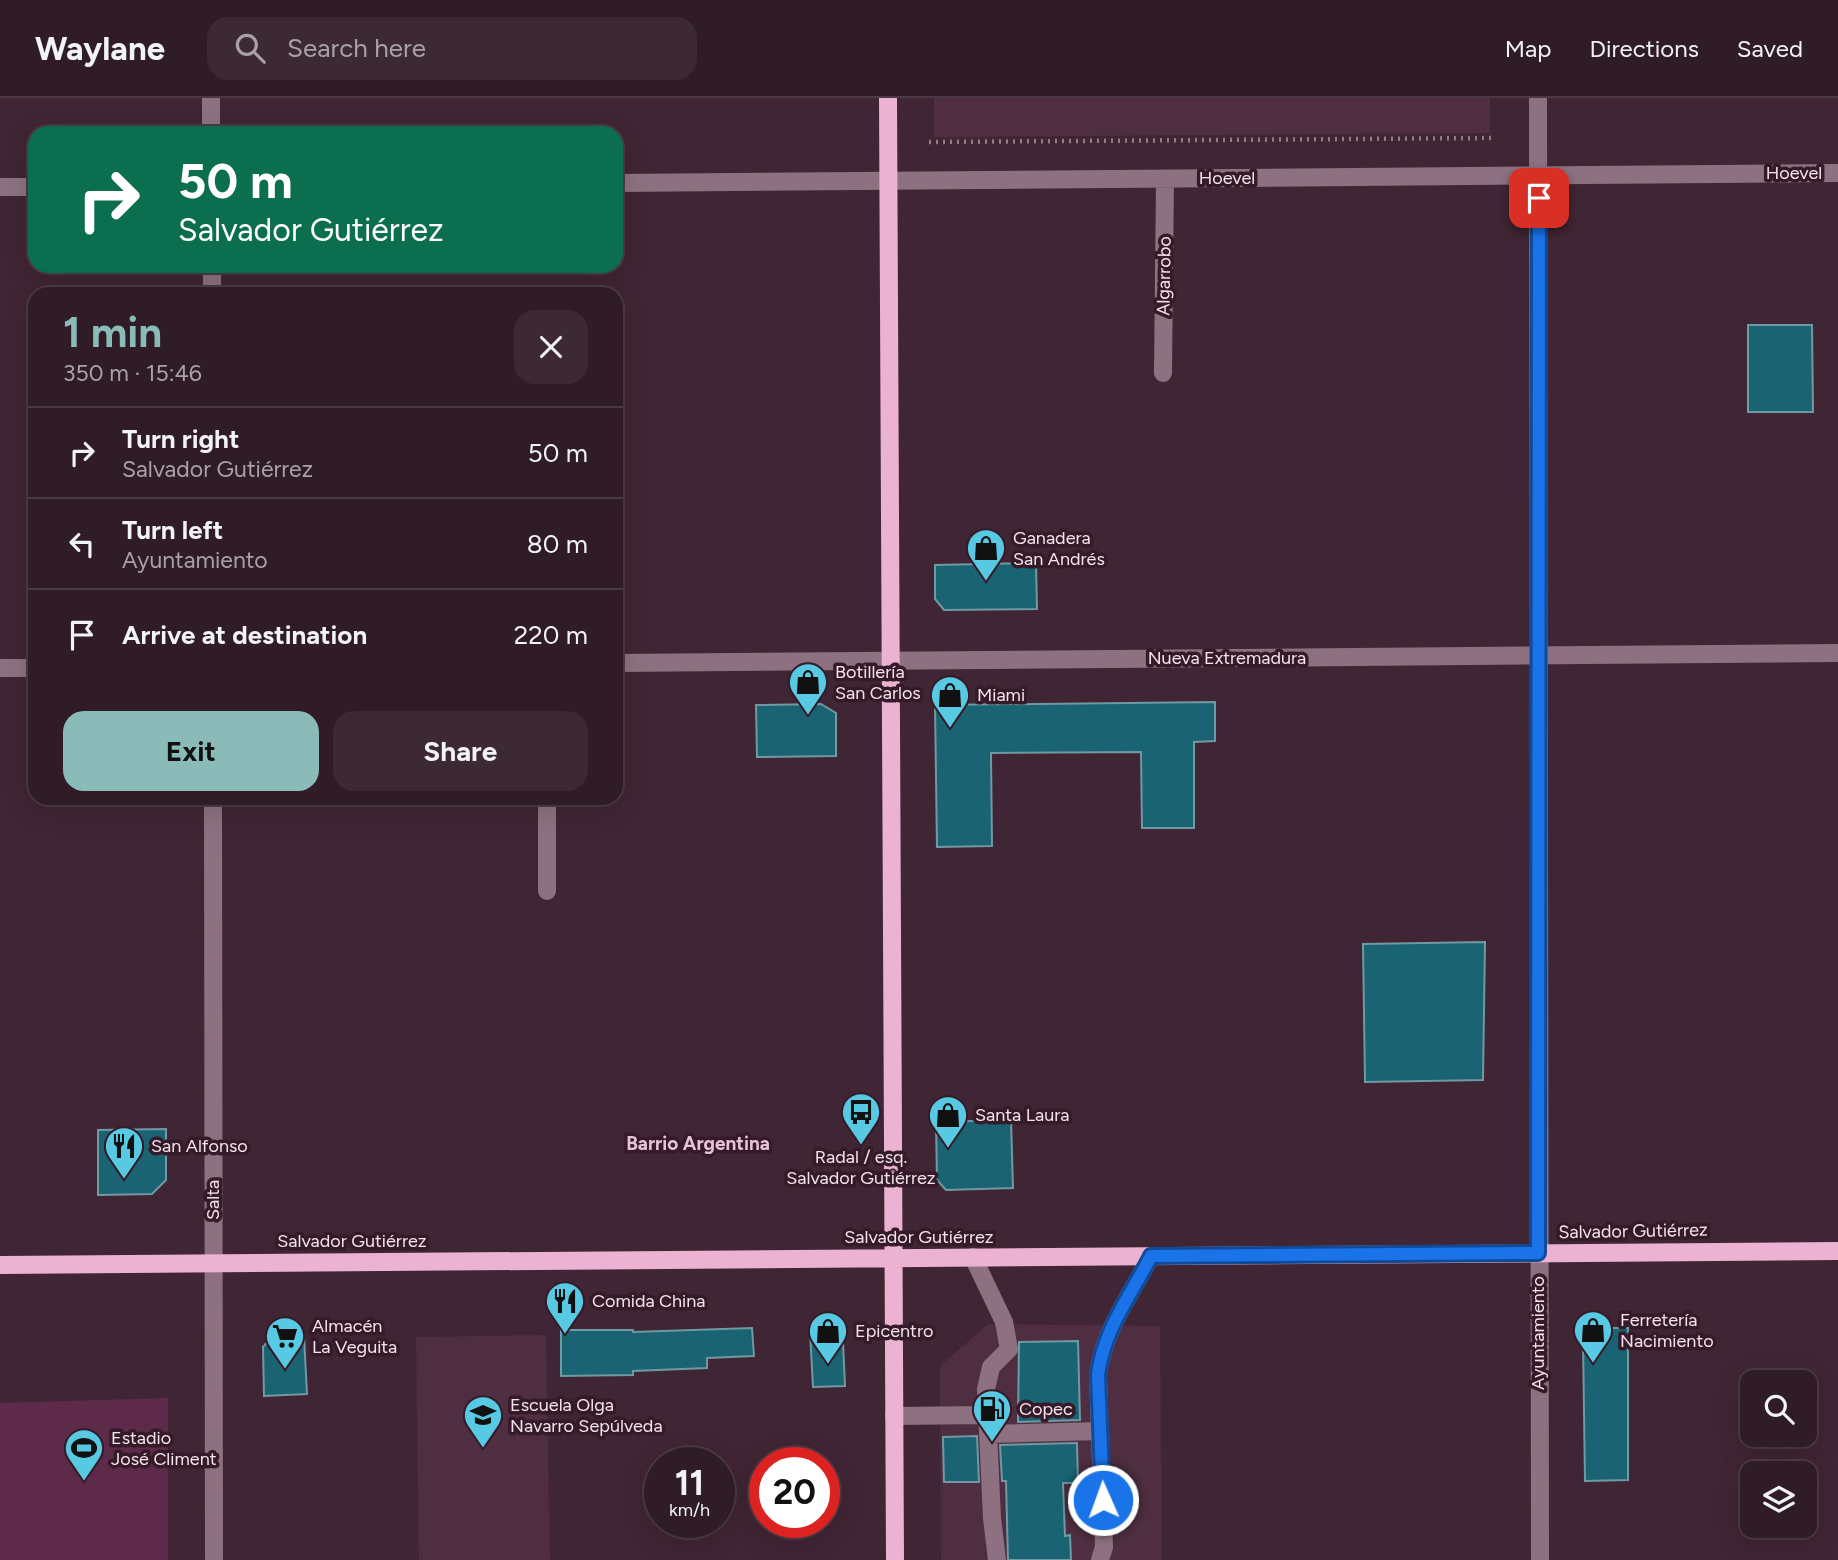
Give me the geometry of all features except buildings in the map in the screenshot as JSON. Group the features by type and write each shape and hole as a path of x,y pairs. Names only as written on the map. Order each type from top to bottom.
{"main road":[{"path":"888,98 895,1560"},
{"name":"Salvador Gutiérrez","path":"0,1265 1838,1251"}],"street":[{"path":"211,98 211,126"},
{"name":"Ayuntamiento","path":"1538,98 1540,1560"},
{"name":"Hoevel","path":"623,183 1838,173"},
{"name":"Algarrobo","path":"1163,373 1165,179"},
{"path":"0,187 28,187"},
{"name":"Nueva Extremadura","path":"623,663 1838,653"},
{"path":"0,668 28,668"},
{"name":"Salta","path":"213,805 214,1560"},
{"path":"547,805 547,891"},
{"path":"1100,1560 1104,1546 1100,1359 1113,1322 1151,1256"},
{"path":"973,1257 989,1296 1004,1322 1009,1349 991,1367 986,1389 997,1560"},
{"path":"894,1416 988,1415"},
{"path":"988,1434 1100,1431"}],"path":[{"path":"929,142 1494,138"}],"shaded area":[{"path":"934,98 1490,98 1490,133 934,137"},
{"path":"988,1324 1160,1326 1162,1560 941,1560 940,1366"},
{"name":"Escuela Olga Navarro Sepúlveda","path":"546,1335 550,1560 419,1560 416,1337"},
{"name":"Estadio José Climent","path":"168,1398 168,1560 0,1560 0,1403"}],"place":[{"name":"Ganadera San Andrés","path":"986,582"},
{"name":"Botillería San Carlos","path":"808,716"},
{"name":"Miami","path":"950,729"},
{"name":"Radal / esq. Salvador Gutiérrez","path":"861,1146"},
{"name":"Santa Laura","path":"948,1149"},
{"name":"San Alfonso","path":"124,1180"},
{"name":"Comida China","path":"565,1335"},
{"name":"Ferretería Nacimiento","path":"1593,1364"},
{"name":"Epicentro","path":"828,1365"},
{"name":"Almacén La Veguita","path":"285,1370"},
{"name":"Copec","path":"992,1443"},
{"name":"Escuela Olga Navarro Sepúlveda","path":"483,1449"},
{"name":"Estadio José Climent","path":"84,1482"}],"district":[{"name":"Barrio Argentina","path":"698,1143"}],"route":[{"path":"1103,1500 1098,1375 1100,1359 1113,1322 1151,1256 1538,1253 1539,198"}]}
